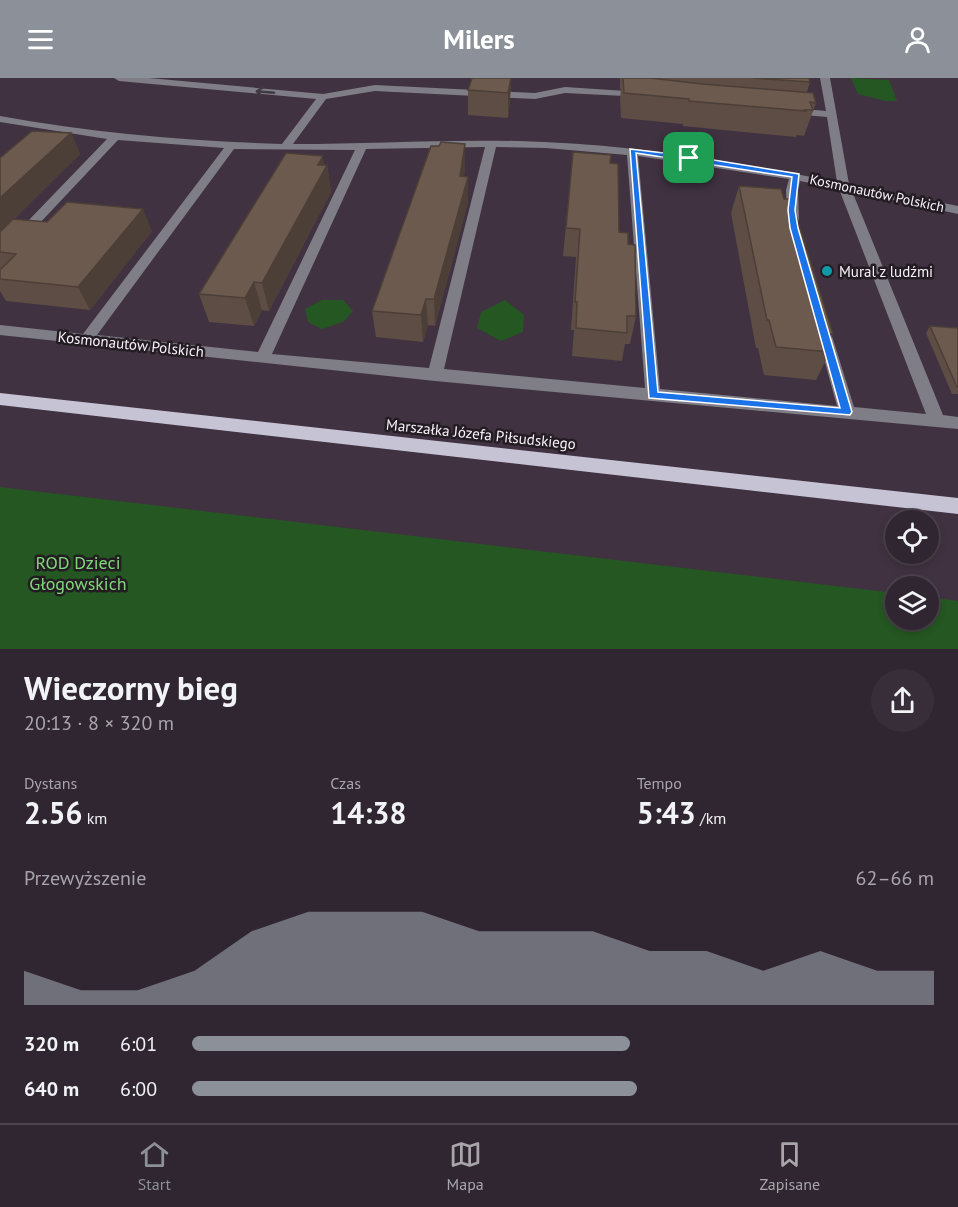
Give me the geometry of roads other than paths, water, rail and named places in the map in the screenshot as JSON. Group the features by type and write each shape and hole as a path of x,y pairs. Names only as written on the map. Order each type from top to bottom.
{"main road":[{"name":"Marszałka Józefa Piłsudskiego","path":"0,399 958,506"}],"street":[{"path":"119,78 323,97 375,88 534,96 565,90 655,97"},
{"path":"825,78 843,184 937,421"},
{"path":"285,147 323,97"},
{"path":"786,110 832,114"},
{"name":"Kosmonautów Polskich","path":"3,122 77,134 285,147 491,144 632,151 843,184 958,210"},
{"path":"0,257 115,137"},
{"path":"87,339 232,144"},
{"path":"435,375 491,144"},
{"path":"263,358 362,146"},
{"path":"632,151 653,395"},
{"name":"Kosmonautów Polskich","path":"794,228 792,190 796,176"},
{"path":"820,320 846,412"},
{"name":"Kosmonautów Polskich","path":"0,330 435,375 958,423"}],"place":[{"name":"Mural z ludźmi","path":"827,271"}],"park label":[{"name":"ROD Dzieci Głogowskich","path":"78,572"}]}
